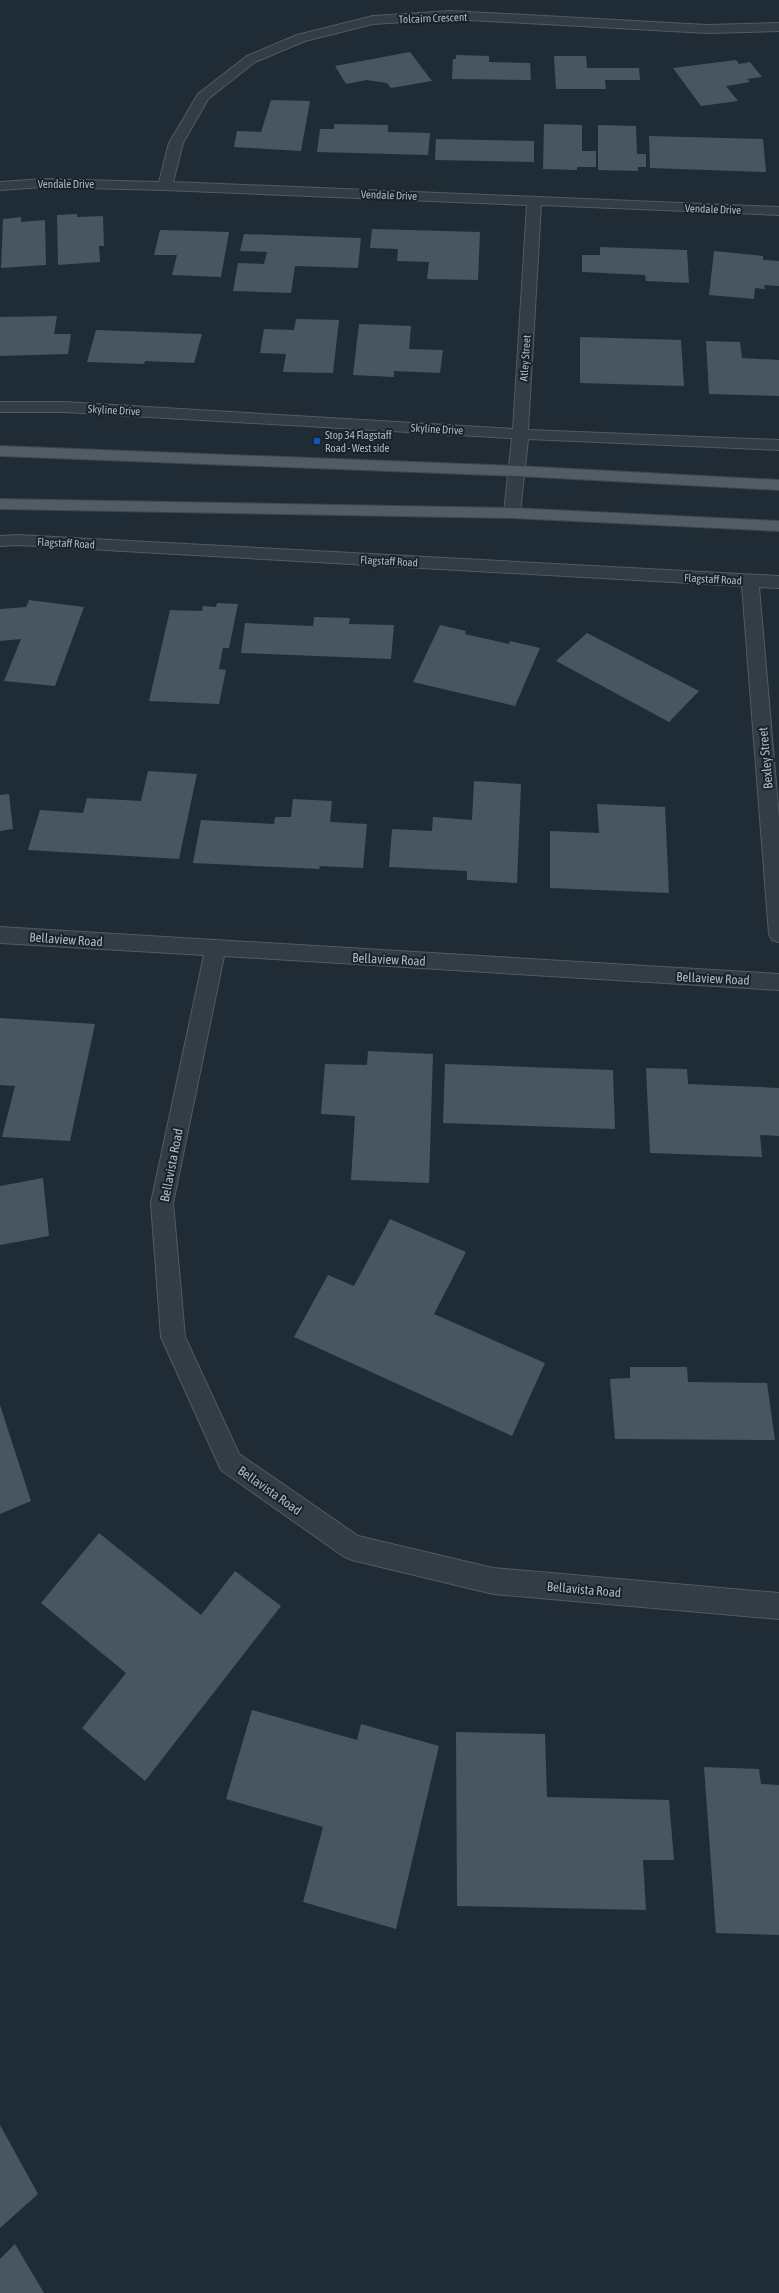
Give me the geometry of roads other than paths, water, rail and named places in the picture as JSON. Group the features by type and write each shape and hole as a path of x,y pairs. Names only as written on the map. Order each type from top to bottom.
{"main road":[{"path":"0,451 518,471 779,485"},
{"path":"0,504 512,513 779,526"}],"street":[{"name":"Tolcairn Crescent","path":"164,186 176,143 203,97 251,59 301,38 373,20 451,15 707,29 779,27"},
{"name":"Vendale Drive","path":"0,186 43,183 164,186 779,211"},
{"name":"Atley Street","path":"512,513 518,471 534,202"},
{"name":"Skyline Drive","path":"0,407 64,407 520,434 779,445"},
{"name":"Flagstaff Road","path":"0,541 24,540 779,582"},
{"name":"Bexley Street","path":"750,581 779,934"},
{"name":"Bellaview Road","path":"0,935 779,982"},
{"name":"Bellavista Road","path":"215,949 162,1203 173,1338 230,1462 352,1547 493,1581 779,1606"}],"place":[{"name":"Stop 34 Flagstaff Road - West side","path":"317,441"}]}
